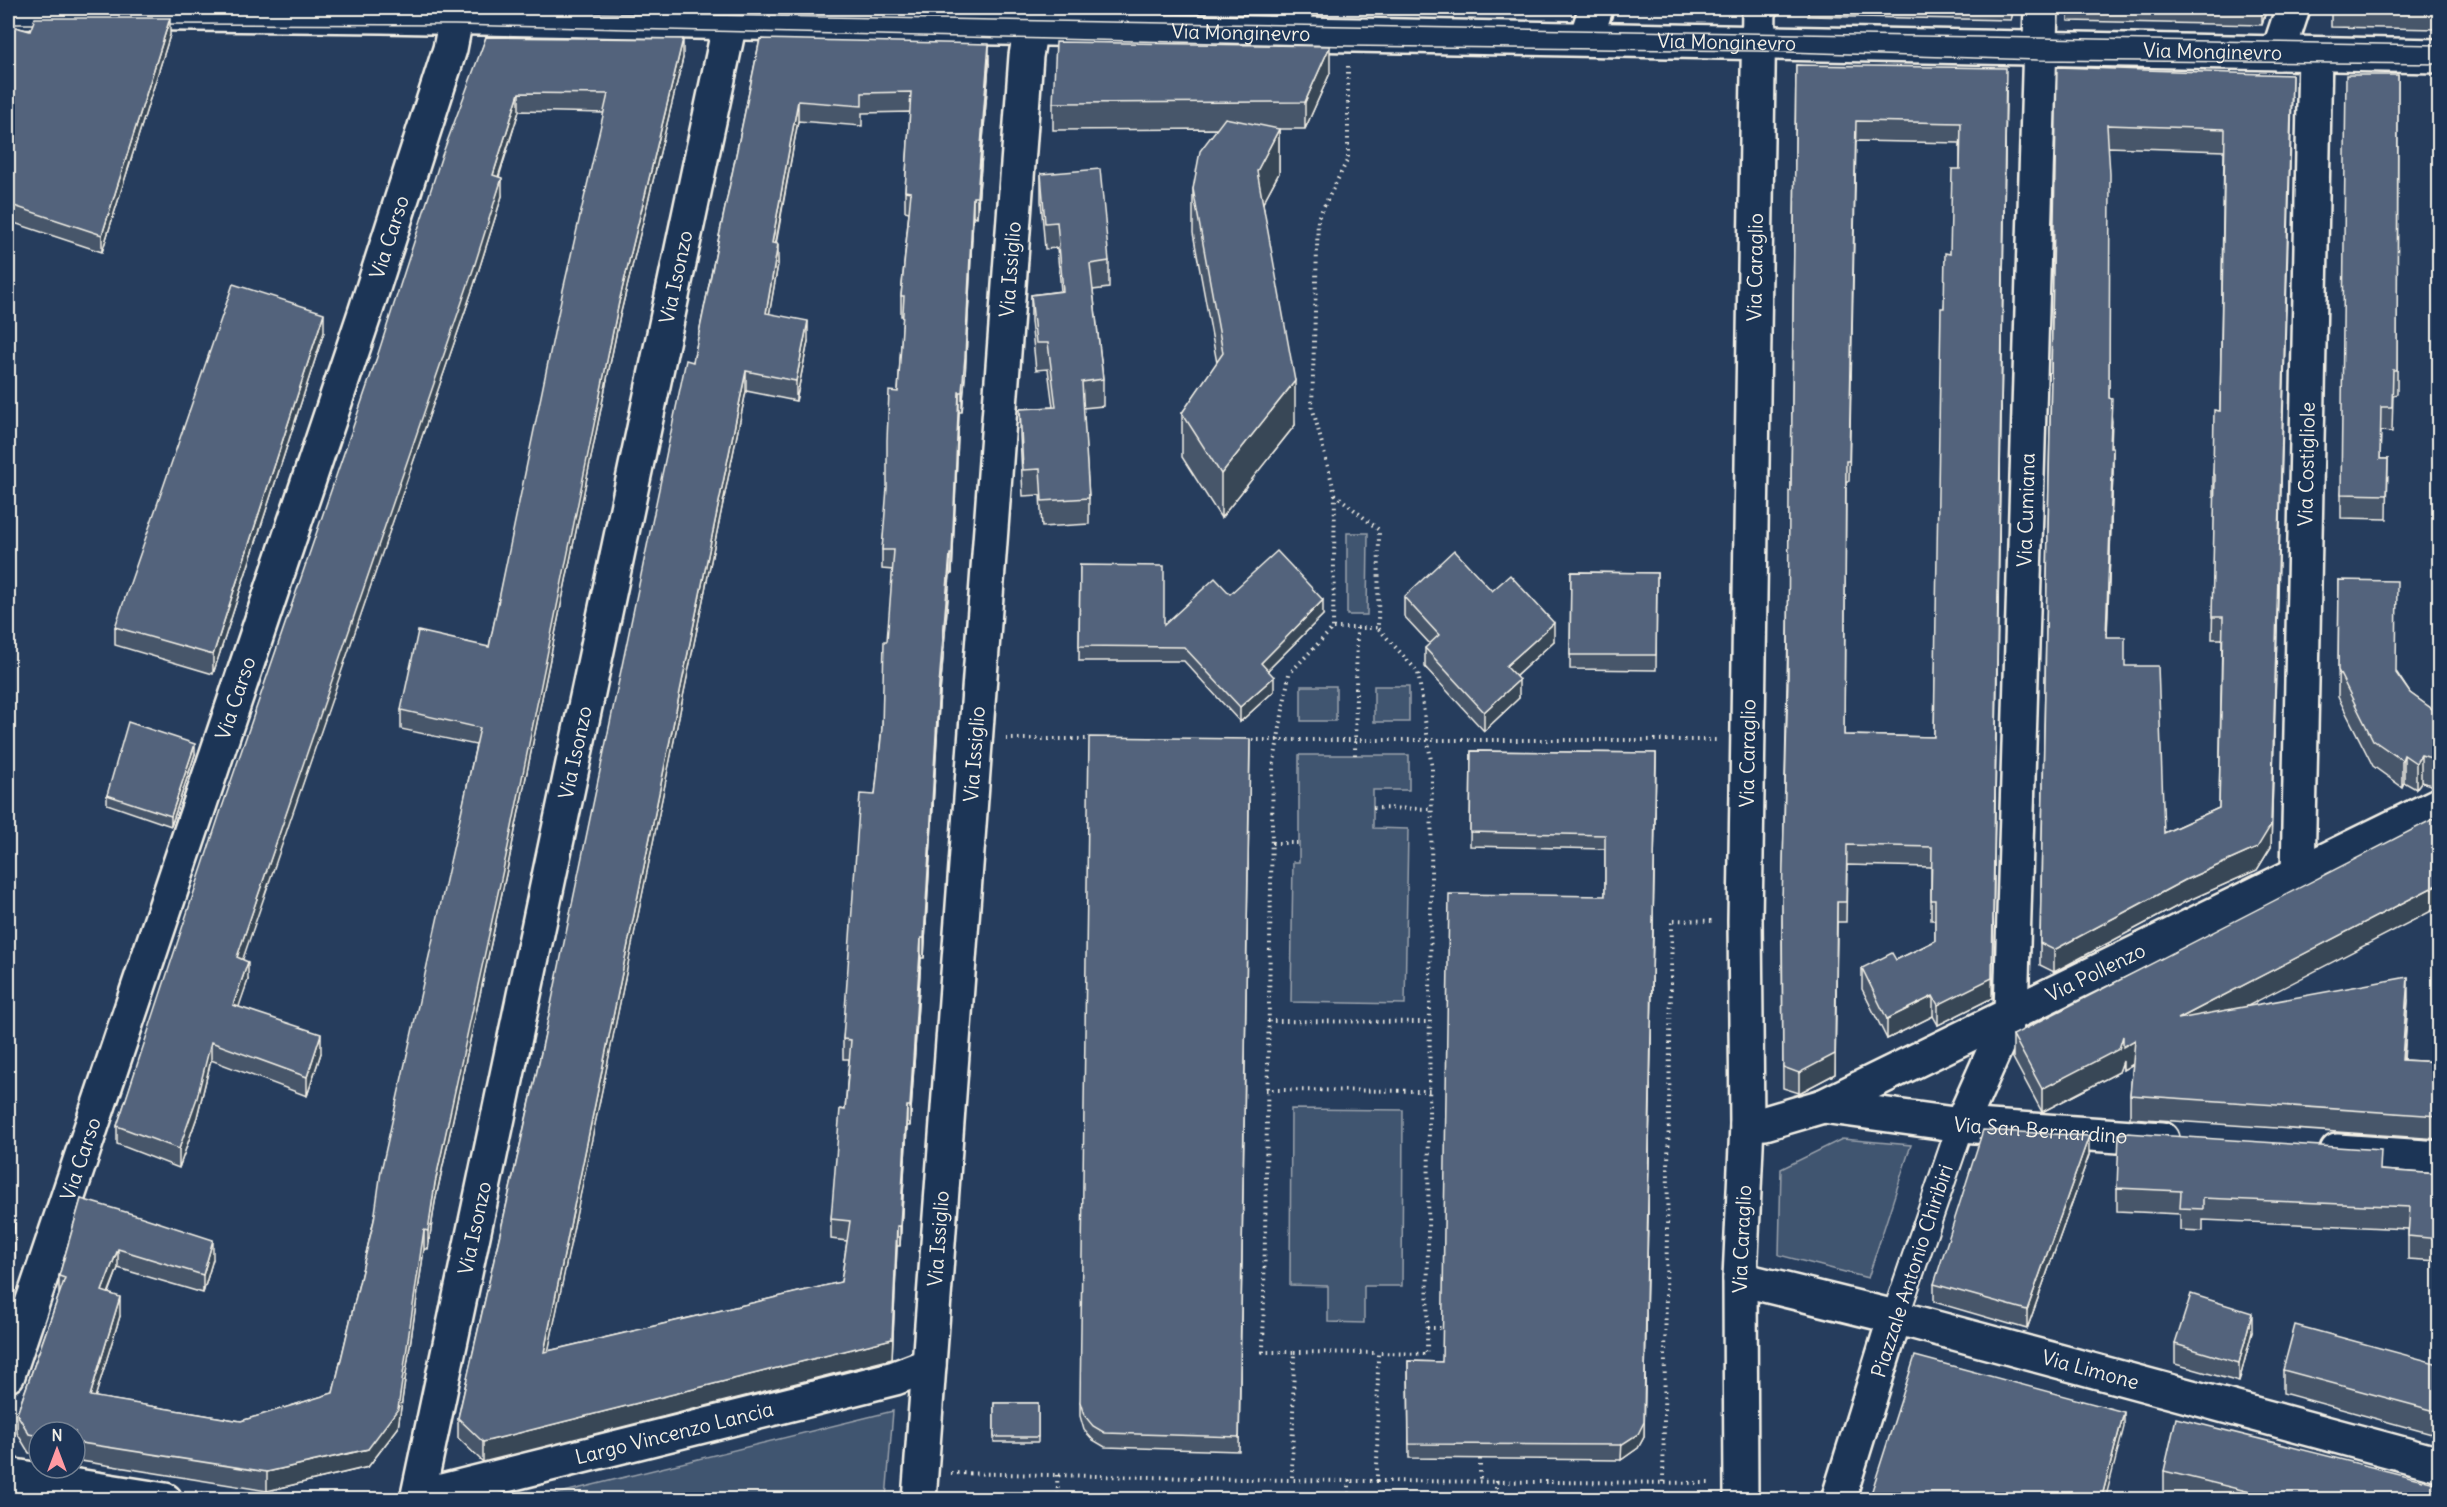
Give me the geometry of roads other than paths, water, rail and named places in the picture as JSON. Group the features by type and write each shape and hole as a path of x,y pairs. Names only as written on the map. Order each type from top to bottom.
{"street":[{"path":"1586,38 1596,8"},
{"name":"Via Caraglio","path":"1741,1500 1740,1279 1747,1124 1745,921 1759,8"},
{"name":"Via Cumiana","path":"2011,1013 2037,49 2041,8"},
{"path":"2278,53 2293,8"},
{"name":"Via Monginevro","path":"8,12 382,12 456,18 731,16 1292,21 1586,38 2439,56"},
{"name":"Via Isonzo","path":"418,1498 731,16"},
{"name":"Via Carso","path":"8,1375 365,313 450,49 456,18"},
{"name":"Via Issiglio","path":"920,1484 1032,18"},
{"name":"Via Costigliole","path":"2298,875 2315,54"},
{"name":"Via Pollenzo","path":"1747,1124 1765,1123 1823,1106 2439,804"},
{"name":"Piazzale Antonio Chiribiri","path":"1838,1500 1895,1317 1961,1125 2011,1013"},
{"name":"Via San Bernardino","path":"1823,1106 1961,1125 2188,1141"},
{"path":"2308,1149 2439,1158"},
{"name":"Via Limone","path":"1740,1279 1895,1317 2439,1464"},
{"name":"Largo Vincenzo Lancia","path":"418,1498 895,1378 929,1365"},
{"path":"8,1475 165,1500"}],"tram line":[{"path":"305,8 2440,45"},
{"path":"8,24 50,24"},
{"path":"154,24 455,25 1348,46 1758,51 2037,60 2440,64"}]}
